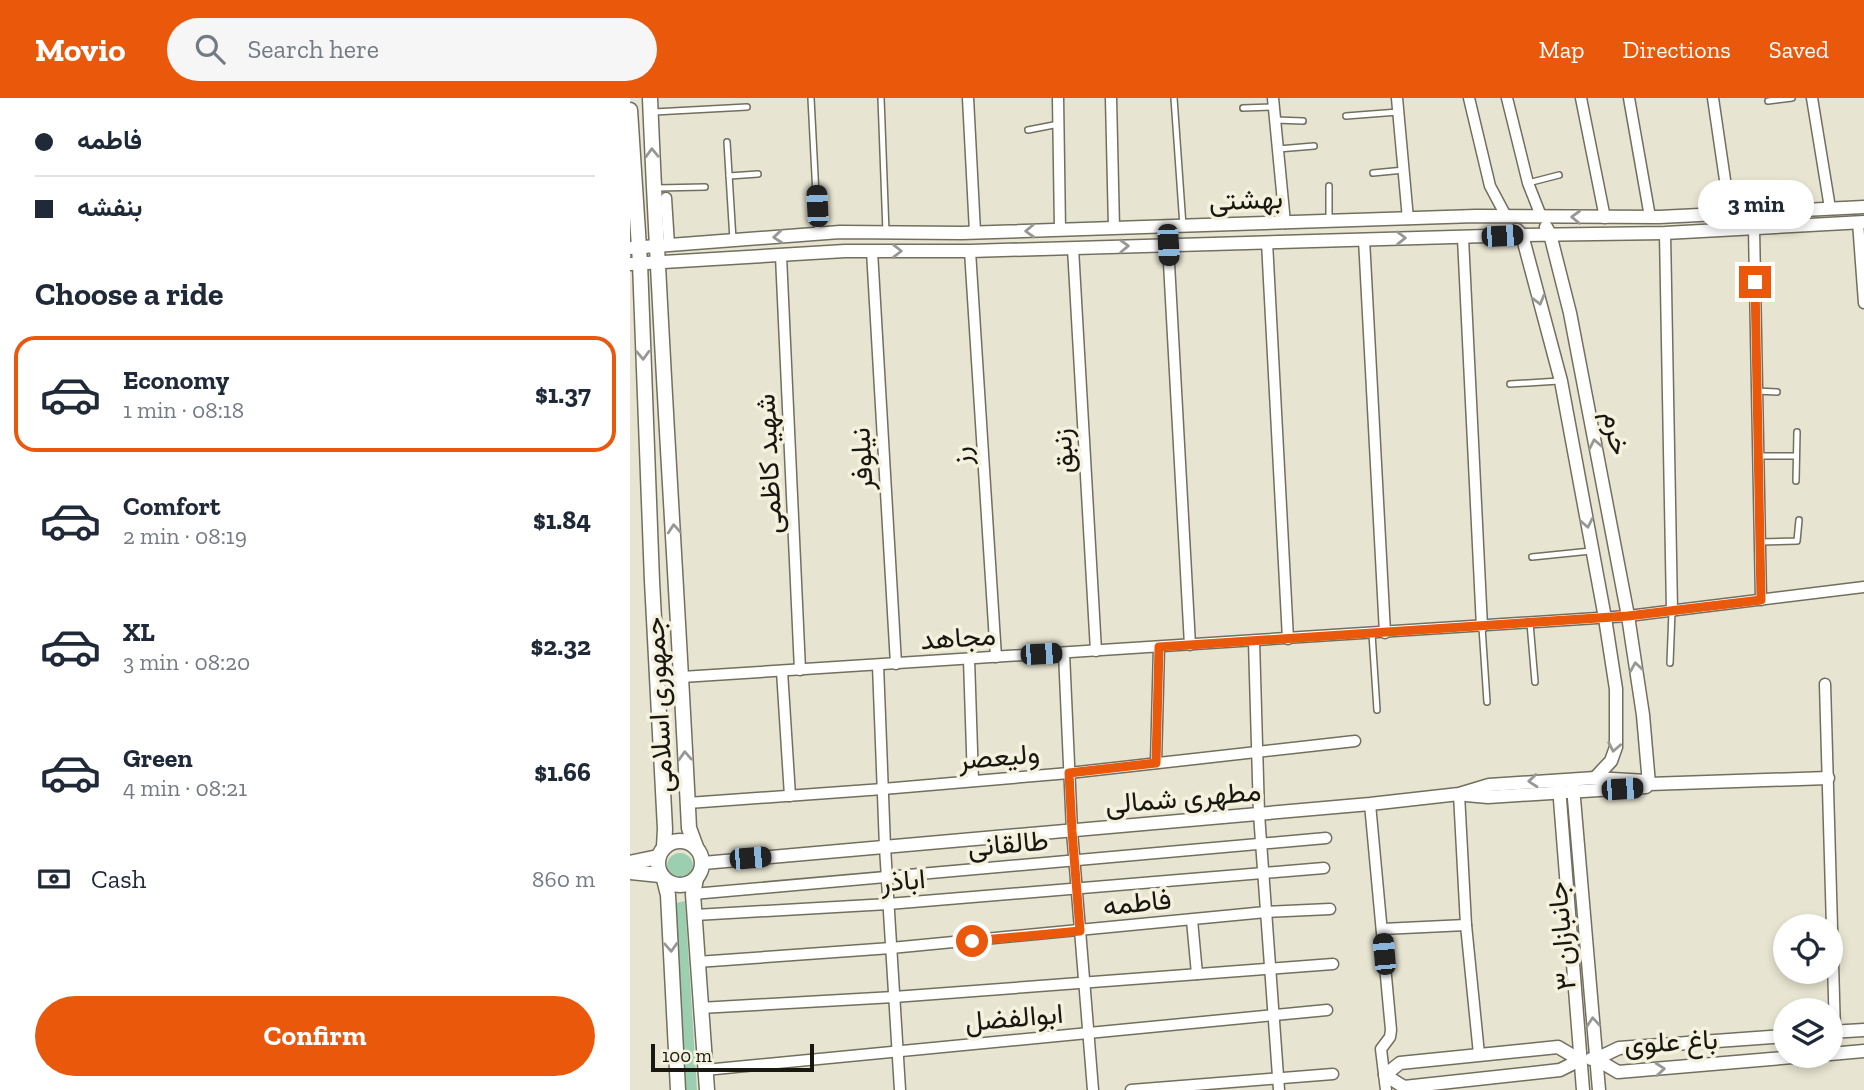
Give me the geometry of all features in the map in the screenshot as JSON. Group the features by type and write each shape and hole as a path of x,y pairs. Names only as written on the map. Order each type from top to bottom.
{"main road":[{"name":"جمهوری اسلامی","path":"650,105 653,188 663,246 657,261 689,828 696,847"},
{"name":"جمهوری اسلامی","path":"630,110 636,185 634,248 641,305 665,829 661,852"},
{"path":"636,185 644,191 653,188"},
{"path":"641,305 651,301 660,307"},
{"path":"652,581 677,580"},
{"path":"678,1090 668,895 657,863 661,852 670,843 683,841 696,847 702,857 702,869 695,886 695,915 707,1090"},
{"path":"630,863 661,852"},
{"path":"630,872 662,877 670,883 695,886"}],"street":[{"path":"968,98 975,232"},
{"path":"1058,98 1060,230"},
{"path":"1111,98 1114,228"},
{"path":"1397,98 1408,219"},
{"path":"1469,98 1490,186 1506,216"},
{"name":"خرم","path":"1507,98 1528,183 1550,234 1570,313 1628,616 1643,715 1649,784"},
{"path":"1581,98 1605,218"},
{"path":"1629,98 1650,218"},
{"path":"1713,98 1730,214"},
{"path":"1812,98 1830,208"},
{"path":"1273,102 1285,223"},
{"path":"663,246 666,198"},
{"name":"بهشتی","path":"634,248 818,234 1060,230 1506,216 1650,218 1864,207"},
{"name":"خرم","path":"1506,216 1522,235 1561,381 1605,618 1616,688 1616,747 1611,761 1595,778"},
{"name":"بهشتی","path":"635,263 872,251 970,251 1665,233 1861,222"},
{"path":"1861,222 1864,303"},
{"path":"1754,228 1761,600"},
{"path":"1665,233 1672,611"},
{"path":"1463,238 1482,626"},
{"path":"1364,239 1385,633"},
{"path":"716,259 713,250 717,242"},
{"path":"1267,242 1288,639"},
{"path":"1168,245 1190,645"},
{"name":"زنبق","path":"1073,247 1096,651"},
{"name":"نیلوفر","path":"872,251 896,664"},
{"name":"رز","path":"970,251 996,657"},
{"name":"شهید کاظمی","path":"781,256 800,670"},
{"name":"مجاهد","path":"682,677 1605,618 1864,587"},
{"path":"1254,641 1259,814 1279,1084"},
{"path":"1156,763 1159,647"},
{"path":"1064,653 1072,831 1093,1090"},
{"path":"969,659 973,781"},
{"path":"878,665 885,847 900,1090"},
{"path":"782,671 790,796"},
{"path":"1825,684 1832,998"},
{"name":"ولیعصر","path":"688,803 1069,773 1355,741"},
{"name":"جانبازان ۳","path":"1572,778 1599,1090"},
{"name":"مطهری شمالی","path":"702,863 1370,804 1459,794 1489,785 1558,779 1595,778 1646,781 1649,784 1646,787 1488,797 1459,794"},
{"path":"1649,784 1828,778"},
{"name":"جانبازان ۳","path":"1558,779 1583,1090"},
{"path":"1459,794 1466,925 1479,1054"},
{"path":"1370,804 1391,1030 1390,1037 1381,1049 1386,1090"},
{"name":"طالقانی","path":"695,886 887,877 1326,838"},
{"path":"1563,845 1578,844"},
{"name":"اباذر","path":"695,915 888,904 1324,868"},
{"name":"فاطمه","path":"698,962 891,948 1266,912 1330,909"},
{"path":"1192,920 1198,974"},
{"path":"1382,929 1466,925"},
{"path":"700,1008 894,997 1333,964"},
{"name":"ابوالفضل","path":"705,1070 1327,1010"},
{"path":"1843,1031 1864,1030"},
{"name":"باغ علوی","path":"1596,1059 1619,1048 1773,1037"},
{"path":"1385,1075 1400,1063 1558,1047 1580,1060"},
{"path":"1843,1053 1864,1051"},
{"path":"1385,1075 1404,1087 1481,1085 1560,1070 1580,1060 1596,1059"},
{"name":"باغ علوی","path":"1596,1059 1618,1072 1773,1059"},
{"path":"1131,1090 1279,1084 1333,1074"}],"lane":[{"path":"811,98 818,234"},
{"path":"881,98 886,232"},
{"path":"1174,98 1183,226"},
{"path":"1768,101 1792,98"},
{"path":"1243,108 1273,102"},
{"path":"650,105 747,107"},
{"path":"1346,116 1398,112"},
{"path":"1275,120 1303,121"},
{"path":"1028,130 1059,124"},
{"path":"727,142 733,240"},
{"path":"1278,149 1314,146"},
{"path":"1373,173 1404,170"},
{"path":"729,176 758,174"},
{"path":"1528,183 1559,176"},
{"path":"1329,186 1329,221"},
{"path":"653,188 705,187"},
{"path":"1510,384 1561,381"},
{"path":"1757,391 1777,392"},
{"path":"1796,481 1797,432"},
{"path":"1758,456 1796,456"},
{"path":"1760,542 1797,541 1799,520"},
{"path":"1532,558 1593,551"},
{"path":"1670,663 1672,611"},
{"path":"1530,623 1535,682"},
{"path":"1482,626 1487,702"},
{"path":"1372,634 1377,710"}],"green space":[{"path":"680,853 689,857 693,866 689,875 680,879 671,875 667,866 671,857"},
{"path":"685,901 697,1090 685,1090 676,903"}],"route":[{"path":"972,941 1080,931 1069,773 1156,763 1159,647 1628,616 1761,600 1755,282"}]}
